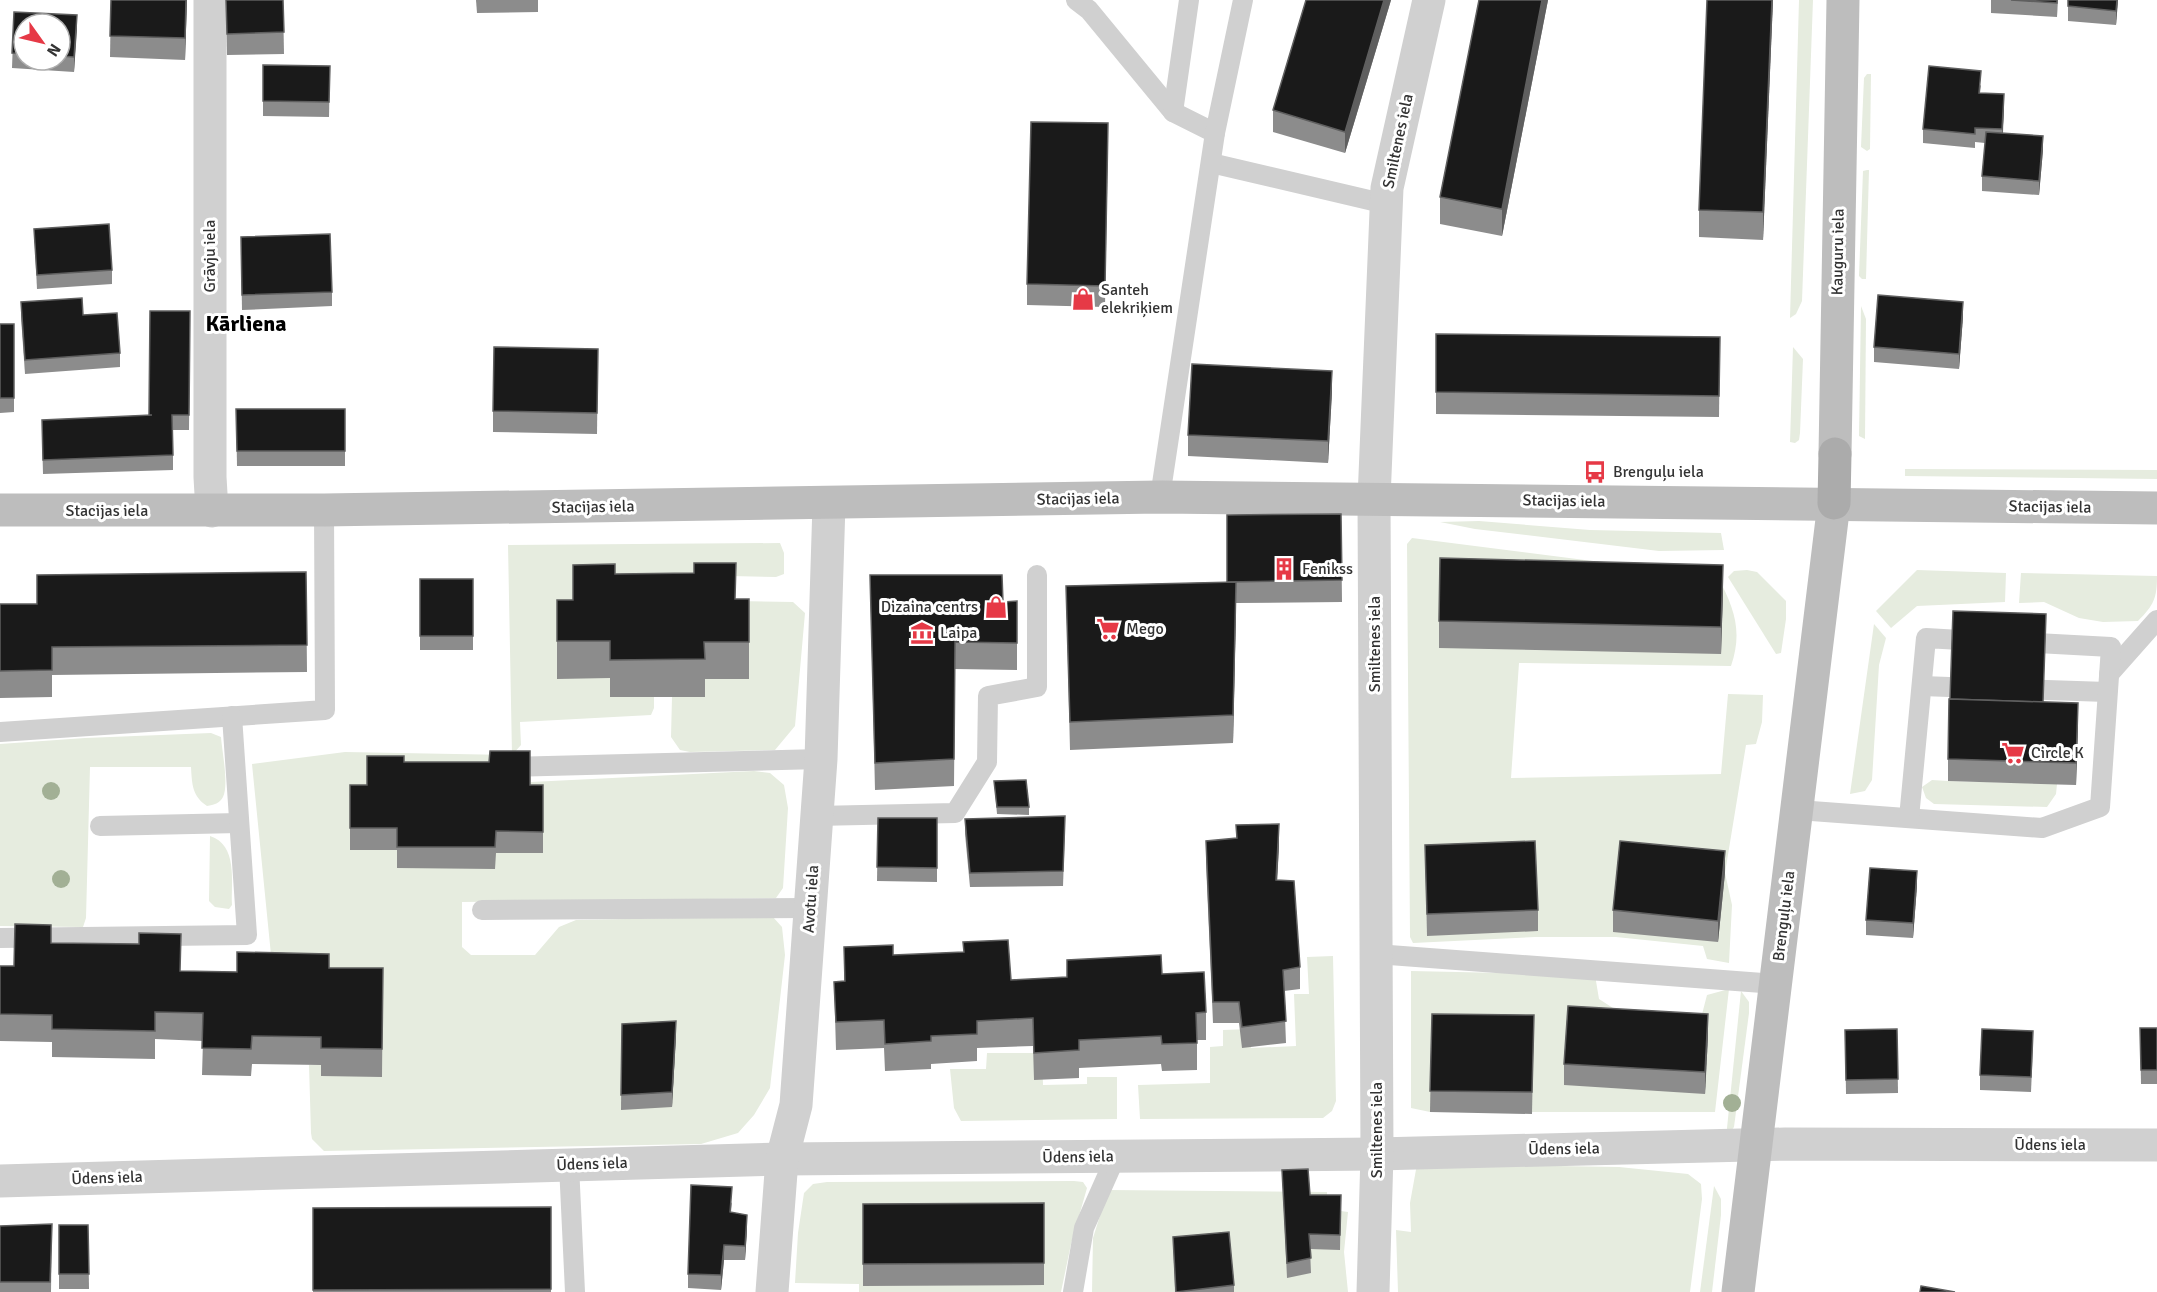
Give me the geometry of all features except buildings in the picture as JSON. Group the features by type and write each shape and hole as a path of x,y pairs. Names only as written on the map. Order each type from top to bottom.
{"main road":[{"name":"Kauguru iela","path":"1834,503 1843,0"},
{"name":"Stacijas iela","path":"0,510 324,510 829,504 1160,497 2157,508"},
{"name":"Brenguļu iela","path":"1738,1292 1834,503"}],"street":[{"name":"Grāvju iela","path":"210,0 210,477 212,511"},
{"name":"Smiltenes iela","path":"1373,1292 1377,1154 1374,499 1386,204 1387,188 1429,0"},
{"name":"Avotu iela","path":"772,1292 782,1159 796,1105 820,759 829,504"},
{"name":"Ūdens iela","path":"0,1181 782,1159 1377,1154 1756,1145 2157,1145"}],"lane":[{"path":"1076,0 1089,10 1173,112 1215,133"},
{"path":"1173,112 1189,0"},
{"path":"1160,497 1215,133 1243,0"},
{"path":"1211,163 1386,204"},
{"path":"0,732 325,710 324,510"},
{"path":"816,816 955,813 987,762 988,696 1037,687 1036,575"},
{"path":"1922,686 1997,688 2108,683 2157,620"},
{"path":"1798,810 2042,828 2100,807 2111,647 1926,638 1909,818"},
{"path":"0,938 247,935 232,716"},
{"path":"489,767 820,759"},
{"path":"100,826 239,823"},
{"path":"482,910 810,908"},
{"path":"1376,954 1776,984"},
{"path":"1073,1292 1084,1228 1116,1156"},
{"path":"569,1165 575,1292"}],"shaded area":[{"path":"1799,0 1813,0 1802,301 1796,314 1790,318"},
{"path":"1867,74 1871,74 1870,149 1867,151 1861,147 1864,78"},
{"path":"1869,170 1866,279 1862,279 1859,276 1863,171"},
{"path":"1861,306 1866,319 1865,439 1859,436"},
{"path":"1793,347 1803,359 1800,433 1799,440 1795,443 1790,442"},
{"path":"1905,469 2157,470 2157,479 1905,476"},
{"path":"1479,521 1590,530 1721,533 1724,550 1659,551 1475,529 1440,522"},
{"path":"1412,538 1718,577 1735,620 1736,642 1731,666 1519,663 1511,778 1721,774 1728,694 1763,695 1762,722 1756,744 1746,745 1725,873 1732,905 1729,963 1707,959 1703,946 1616,937 1535,937 1413,943 1410,937 1407,544"},
{"path":"780,543 784,553 784,574 776,577 641,574 610,678 610,697 654,697 654,708 651,715 520,722 521,745 512,755 508,545"},
{"path":"1917,570 2006,573 2005,602 1917,606 1891,628 1876,611"},
{"path":"1734,571 1757,572 1786,601 1781,653 1776,654 1728,577"},
{"path":"2021,573 2157,576 2156,590 2154,601 2138,621 2103,622 2079,618 2044,602 2019,603"},
{"path":"736,601 793,602 805,613 795,726 775,750 690,752 680,750 671,737 672,697 704,679 749,679"},
{"path":"1874,624 1886,638 1879,665 1872,780 1865,791 1850,794"},
{"path":"211,733 221,737 225,776 223,797 212,805 207,806 198,798 191,767 90,767 86,918 83,927 0,926 0,744"},
{"path":"345,752 512,755 530,772 531,782 754,771 770,773 784,785 788,808 783,888 776,898 462,902 462,947 471,955 535,955 559,927 576,920 772,916 782,927 785,955 770,1088 754,1115 738,1133 701,1144 324,1151 312,1139 309,1065 321,1065 382,1077 272,965 252,764"},
{"path":"1932,780 2057,784 2056,794 2047,807 1934,804 1926,798 1922,787"},
{"path":"210,836 225,847 229,855 232,905 229,909 215,907 209,901"},
{"path":"1333,956 1336,1101 1332,1111 1323,1118 1140,1119 1138,1085 1210,1083 1210,1047 1223,1046 1223,1030 1250,1029 1251,1048 1296,1046 1294,994 1309,994 1307,957"},
{"path":"1411,971 1595,975 1599,999 1627,1017 1700,1022 1707,995 1729,989 1715,1112 1430,1112 1411,1108"},
{"path":"1741,991 1749,1002 1749,1013 1734,1127 1726,1138"},
{"path":"987,1053 1042,1053 1043,1085 1087,1084 1087,1077 1117,1077 1117,1119 961,1121 954,1108 950,1069 986,1069"},
{"path":"1417,1164 1619,1167 1688,1174 1701,1184 1702,1199 1690,1292 1398,1292 1396,1230 1411,1232 1410,1203"},
{"path":"827,1182 1083,1182 1087,1188 1071,1244 1061,1292 859,1292 859,1284 795,1283 798,1233 804,1193 813,1184"},
{"path":"1714,1186 1721,1199 1721,1215 1712,1292 1700,1292"},
{"path":"1108,1190 1327,1192 1327,1209 1348,1212 1344,1252 1348,1292 1092,1292 1093,1238"}],"place":[{"name":"Santeh elekriķiem","path":"1083,299"},
{"name":"Brenguļu iela","path":"1595,472"},
{"name":"Fenikss","path":"1284,569"},
{"name":"Dizaina centrs","path":"996,607"},
{"name":"Mego","path":"1108,629"},
{"name":"Laipa","path":"922,633"},
{"name":"Circle K","path":"2013,753"}],"district":[{"name":"Kārliena","path":"246,323"}]}
